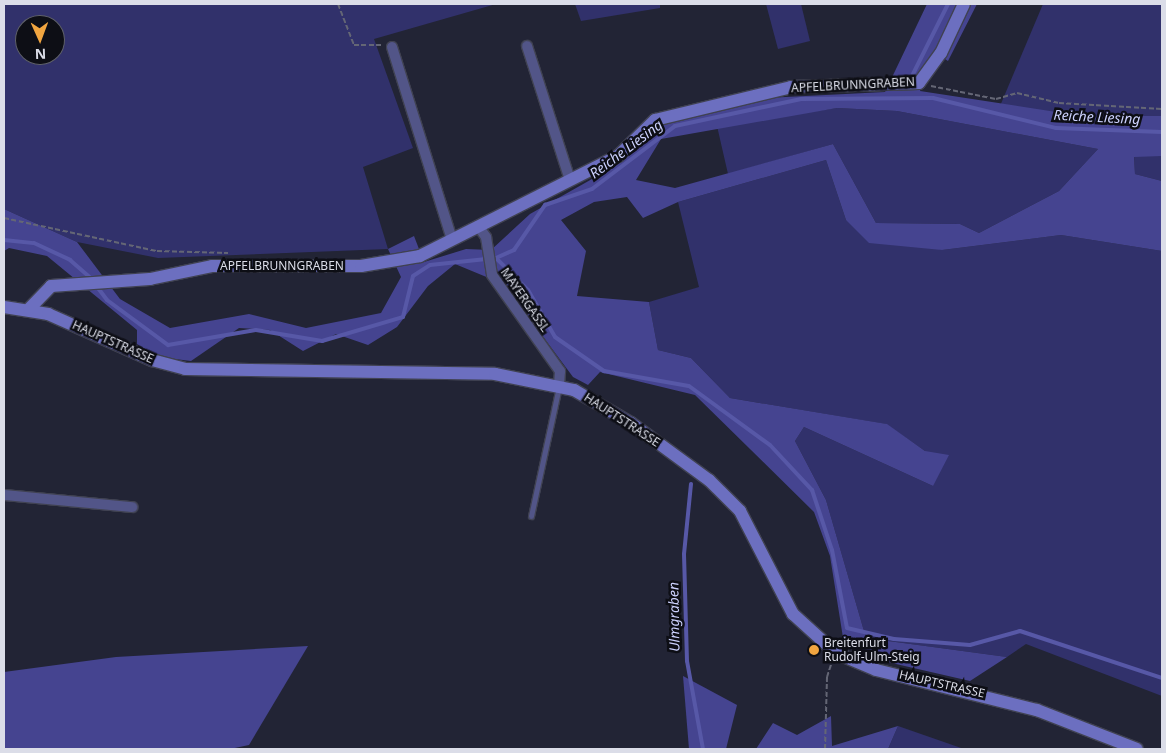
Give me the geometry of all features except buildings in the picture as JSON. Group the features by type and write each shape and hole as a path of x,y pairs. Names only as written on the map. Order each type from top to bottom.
{"main road":[{"name":"APFELBRUNNGRABEN","path":"29,309 51,286 150,279 248,263 361,266 420,256 618,156 662,118 792,87 919,84 941,53 964,4"},
{"name":"HAUPTSTRASSE","path":"4,307 29,309 152,360 185,368 482,373 560,385 611,409 709,480 740,512 793,614 836,654 876,670 1021,705 1138,749"}],"street":[{"path":"527,46 570,180"},
{"path":"392,47 452,240"},
{"name":"MAYERGASSL","path":"478,226 486,242 487,262 560,371 560,385"},
{"path":"4,495 132,508"}],"lane":[{"path":"531,516 560,385"}],"path":[{"path":"338,4 354,45 392,47"},
{"path":"919,84 996,99 1017,93 1059,103 1162,109"},
{"path":"4,218 157,251 227,252 248,263"},
{"path":"825,749 827,677 836,654"}],"shaded area":[{"path":"4,4 496,4 374,39 413,148 363,167 388,249 158,258 77,242 4,209"},
{"path":"575,4 660,4 660,8 581,21"},
{"path":"766,4 801,4 810,41 778,49"},
{"path":"927,4 977,4 948,61 934,52 920,91 1082,116 1162,116 1162,156 1134,157 1135,174 1162,181 1162,251 1061,235 942,250 869,243 846,220 826,160 678,202 643,218 627,197 594,202 561,220 586,251 577,296 649,302 658,350 691,358 730,398 887,424 925,451 949,455 933,486 804,427 795,441 826,500 866,638 1007,657 970,681 883,661 844,644 830,556 814,512 695,395 600,372 588,385 573,377 518,303 518,290 455,264 428,286 397,327 368,345 336,334 303,351 270,330 239,328 191,361 159,357 137,344 137,330 47,256 9,248 4,251 4,209 77,242 120,299 170,328 249,314 306,328 381,313 401,277 388,249 414,236 424,262 466,249 491,250 530,214 608,170 657,124 766,98 885,92","holes":["837,108 897,111 1098,149 1059,191 979,233 960,224 876,223 833,144 675,188 636,180 661,139"]},
{"path":"1043,4 1162,4 1162,116 1082,116 1000,106"},
{"path":"837,108 897,111 1098,149 1059,191 979,233 960,224 876,223 833,144 728,174 717,126"},
{"path":"1134,156 1162,156 1162,181 1135,174"},
{"path":"826,160 846,220 942,250 1061,235 1162,251 1162,696 1026,644 1007,657 866,638 826,500 795,441 804,427 933,486 925,451 886,424 730,398 691,358 658,350 649,302 699,287 678,202"},
{"path":"308,646 249,745 230,749 4,749 4,672 116,657"},
{"path":"683,676 737,705 726,749 689,749"},
{"path":"831,716 832,746 898,726 888,749 756,749 773,723 797,735"},
{"path":"898,726 964,749 888,749"}],"waterway":[{"path":"913,74 948,4"},
{"name":"Reiche Liesing","path":"98,288 107,300 168,345 256,330 322,341 403,317 413,276 430,265 496,258 514,250 545,205 592,189 675,126 801,99 933,98 1056,128 1162,132"},
{"name":"Reiche Liesing","path":"4,240 34,243 70,260 93,280"},
{"path":"496,258 528,290 555,337 604,371 689,386 770,445 812,490 832,550 847,628 894,639 970,645 1020,631 1162,678"},
{"name":"Ulmgraben","path":"691,484 684,554 687,661 703,749"}],"place":[{"name":"Breitenfurt Rudolf-Ulm-Steig","path":"814,650"}]}
